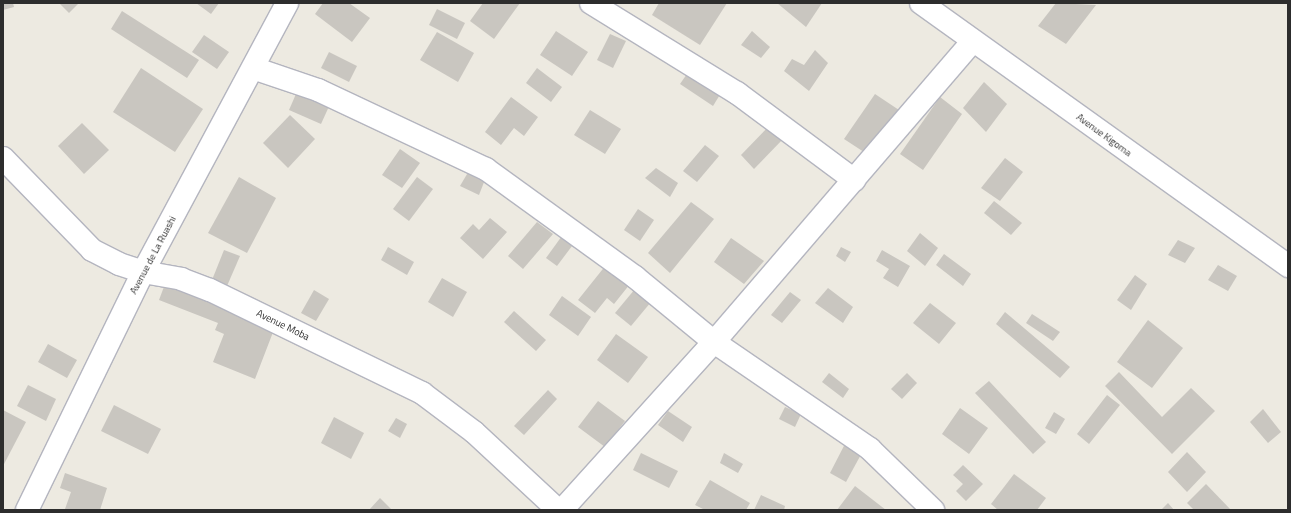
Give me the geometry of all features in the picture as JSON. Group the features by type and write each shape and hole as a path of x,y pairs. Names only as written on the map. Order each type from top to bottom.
{"street":[{"name":"Avenue de La Ruashi","path":"26,510 143,272 253,68 286,3"},
{"path":"591,3 737,93 854,180"},
{"name":"Avenue Kigoma","path":"921,3 1288,266"},
{"path":"562,510 714,342 973,41"},
{"path":"253,68 318,90 486,169 635,277 714,342 870,449 933,510"},
{"name":"Avenue Moba","path":"3,159 92,250 119,264 143,272 181,279 210,290 422,393 474,432 558,510"}],"building":[{"path":"3,3 13,3 14,7 3,10"},
{"path":"59,3 79,3 69,13"},
{"path":"196,3 219,3 211,14"},
{"path":"323,3 349,3 370,18 352,42 315,14"},
{"path":"483,3 520,3 494,39 470,21"},
{"path":"659,3 727,3 700,45 652,15"},
{"path":"777,3 822,3 806,27"},
{"path":"1056,3 1096,5 1066,44 1038,26"},
{"path":"437,9 465,23 457,39 429,25"},
{"path":"122,11 199,60 187,78 111,29"},
{"path":"556,31 588,52 572,76 540,55"},
{"path":"752,31 770,47 761,58 741,45"},
{"path":"437,32 474,53 458,82 420,60"},
{"path":"610,34 626,41 613,68 597,60"},
{"path":"204,35 229,52 217,69 192,52"},
{"path":"815,50 828,63 809,91 784,71 792,59 804,65"},
{"path":"329,52 357,66 349,82 321,68"},
{"path":"141,68 203,109 175,152 113,112"},
{"path":"537,68 562,87 551,102 526,83"},
{"path":"689,71 721,93 713,106 680,84"},
{"path":"984,82 1007,104 986,132 963,108"},
{"path":"299,87 331,102 321,124 289,110"},
{"path":"875,94 902,112 870,156 844,139"},
{"path":"511,97 538,117 524,136 514,128 501,145 485,132"},
{"path":"940,97 962,114 923,170 900,154"},
{"path":"590,110 621,129 605,154 574,135"},
{"path":"290,115 315,139 288,168 263,143"},
{"path":"82,123 109,150 84,174 58,146"},
{"path":"769,126 784,138 754,169 741,155"},
{"path":"705,145 719,156 697,182 683,171"},
{"path":"400,149 420,163 402,188 382,175"},
{"path":"1005,158 1023,172 1000,201 981,188"},
{"path":"656,168 678,183 670,197 645,178"},
{"path":"470,169 486,177 479,195 460,186"},
{"path":"239,177 276,198 247,253 208,233"},
{"path":"417,177 433,189 409,221 393,209"},
{"path":"994,201 1022,223 1011,235 984,213"},
{"path":"691,202 714,219 670,273 648,253"},
{"path":"638,209 654,220 640,241 624,230"},
{"path":"490,218 507,232 483,259 460,238 473,224 479,230"},
{"path":"537,222 553,234 523,269 508,256"},
{"path":"567,229 578,238 557,266 546,258"},
{"path":"920,233 938,248 925,266 907,251"},
{"path":"731,238 764,261 744,284 714,262"},
{"path":"1178,240 1195,248 1185,263 1168,255"},
{"path":"388,247 414,262 407,275 381,260"},
{"path":"841,247 851,252 845,262 836,256"},
{"path":"224,250 240,256 227,286 212,280"},
{"path":"882,250 910,266 898,287 883,278 889,269 876,261"},
{"path":"944,254 971,274 963,286 936,265"},
{"path":"606,265 630,284 614,304 607,298 595,313 578,300"},
{"path":"1218,265 1237,276 1228,291 1208,280"},
{"path":"1135,275 1147,284 1131,310 1117,300"},
{"path":"442,278 467,292 453,317 428,302"},
{"path":"640,283 656,296 631,326 615,313"},
{"path":"165,284 275,327 255,379 213,362 224,334 215,330 218,323 159,300"},
{"path":"828,288 853,307 843,323 815,303"},
{"path":"314,290 329,299 316,321 301,313"},
{"path":"790,292 801,300 782,323 771,315"},
{"path":"562,296 591,317 578,336 549,315"},
{"path":"930,303 956,323 939,344 913,323"},
{"path":"514,311 546,340 536,351 504,322"},
{"path":"1005,312 1070,367 1060,378 996,324"},
{"path":"1032,314 1060,332 1053,341 1026,323"},
{"path":"1148,320 1183,348 1152,388 1117,362"},
{"path":"616,334 648,357 628,383 597,360"},
{"path":"48,344 77,360 67,378 38,362"},
{"path":"1119,372 1162,417 1191,388 1215,411 1172,454 1105,386"},
{"path":"829,373 849,389 843,398 822,382"},
{"path":"907,373 917,383 902,399 891,389"},
{"path":"989,381 1046,442 1033,454 975,393"},
{"path":"28,385 56,399 46,421 17,406"},
{"path":"548,390 557,399 524,435 514,426"},
{"path":"1107,395 1120,405 1089,444 1077,434"},
{"path":"598,401 625,421 605,447 578,427"},
{"path":"114,405 161,429 148,454 101,431"},
{"path":"785,407 801,414 795,427 779,419"},
{"path":"960,408 988,428 969,454 942,434"},
{"path":"1263,409 1281,432 1268,443 1250,422"},
{"path":"3,410 26,422 3,466"},
{"path":"668,411 692,427 683,442 658,425"},
{"path":"1054,412 1065,419 1056,434 1045,428"},
{"path":"334,417 364,433 351,459 321,443"},
{"path":"396,418 407,424 400,438 388,431"},
{"path":"847,440 864,449 846,482 830,473"},
{"path":"1187,452 1206,472 1187,492 1168,472"},
{"path":"641,453 678,471 669,488 633,470"},
{"path":"724,453 743,464 738,473 720,463"},
{"path":"963,465 983,484 966,501 956,491 963,484 953,475"},
{"path":"65,473 107,488 100,510 65,509 71,492 60,488"},
{"path":"1014,474 1046,498 1037,510 998,510 991,504"},
{"path":"710,480 750,503 746,510 705,510 695,505"},
{"path":"1206,484 1231,510 1194,510 1187,503"},
{"path":"855,486 886,510 837,510"},
{"path":"761,495 785,506 784,510 754,510"},
{"path":"380,498 392,510 369,510"},
{"path":"1168,503 1174,510 1161,510"}]}
